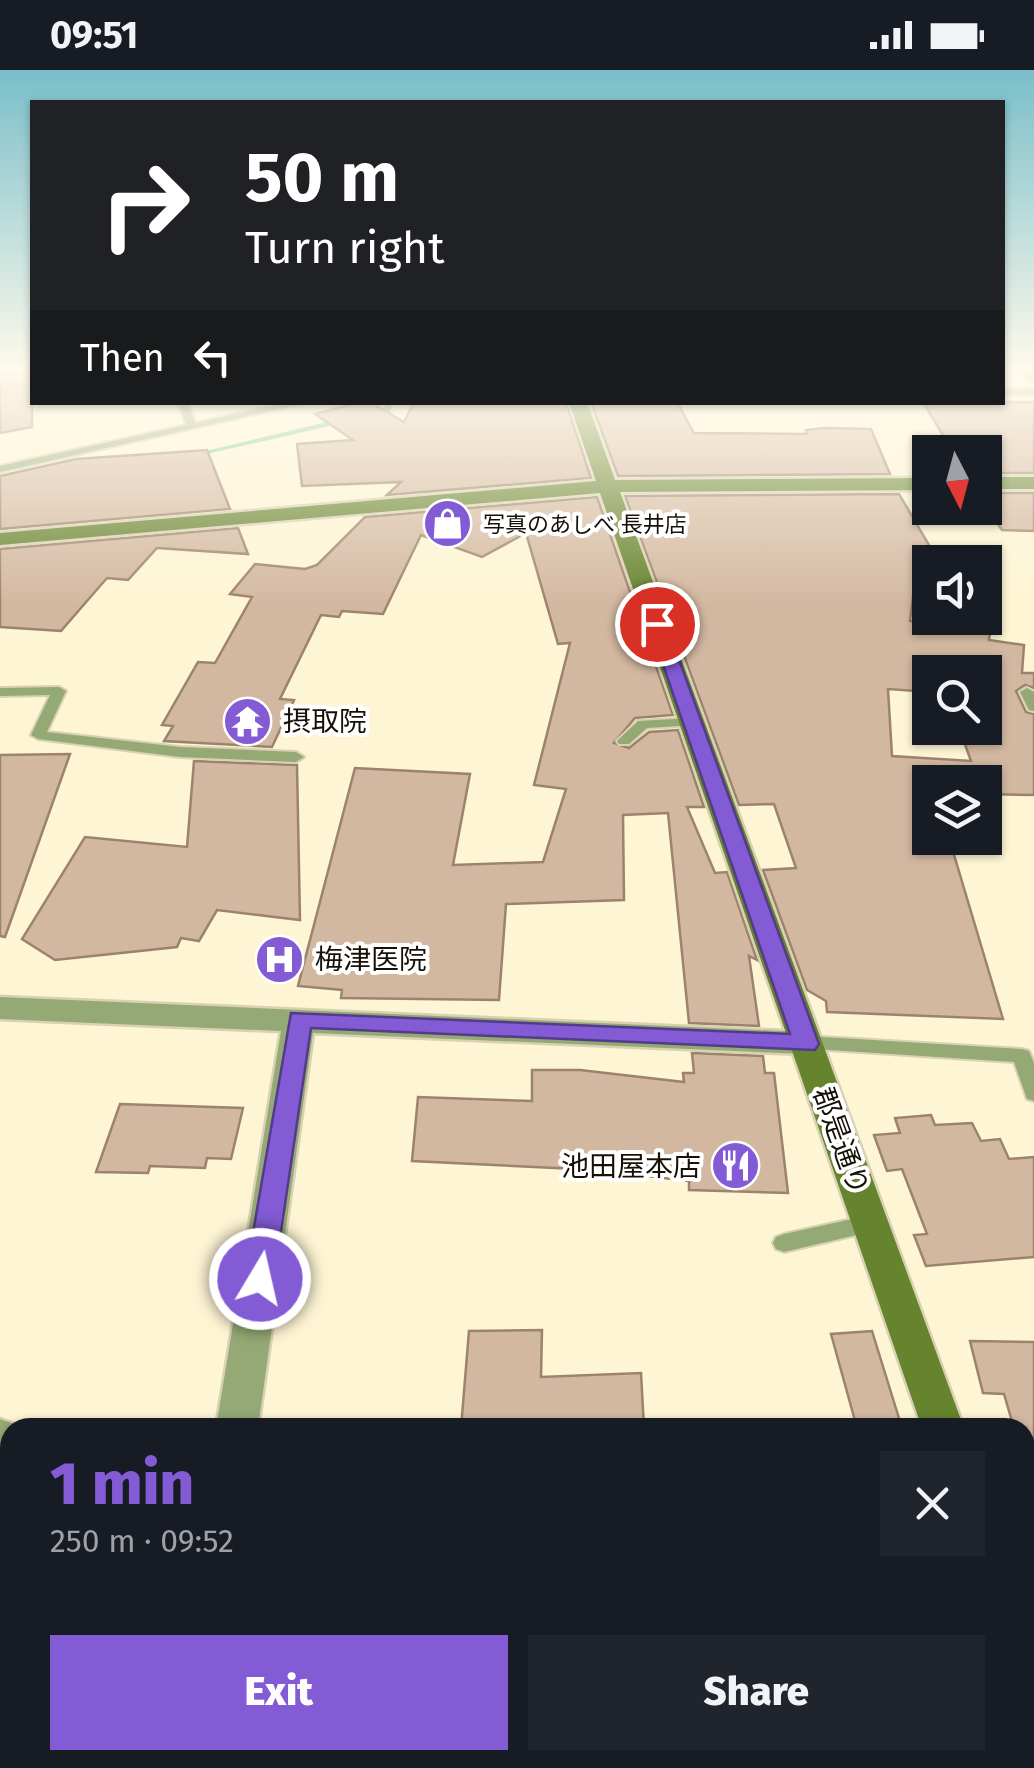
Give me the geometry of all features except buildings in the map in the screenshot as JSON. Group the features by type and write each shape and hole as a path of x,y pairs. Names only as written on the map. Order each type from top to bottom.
{"street":[{"name":"郡是通り","path":"594,446 939,1418"},
{"path":"1002,483 1034,483"},
{"path":"0,539 609,486 912,484"},
{"path":"0,1008 806,1044"},
{"path":"239,1418 300,1019"}],"lane":[{"path":"0,470 109,446"},
{"path":"0,692 59,692 38,735 180,752 296,757"},
{"path":"624,741 643,724 692,722"},
{"path":"806,1044 1028,1056 1034,1094"},
{"path":"784,1243 870,1224"}],"waterway":[{"path":"193,455 231,446"}],"place":[{"name":"写真のあしべ 長井店","path":"448,524"},
{"name":"摂取院","path":"248,721"},
{"name":"梅津医院","path":"280,959"},
{"name":"池田屋本店","path":"736,1166"}],"route":[{"path":"260,1279 300,1019 806,1044 657,624"}]}
